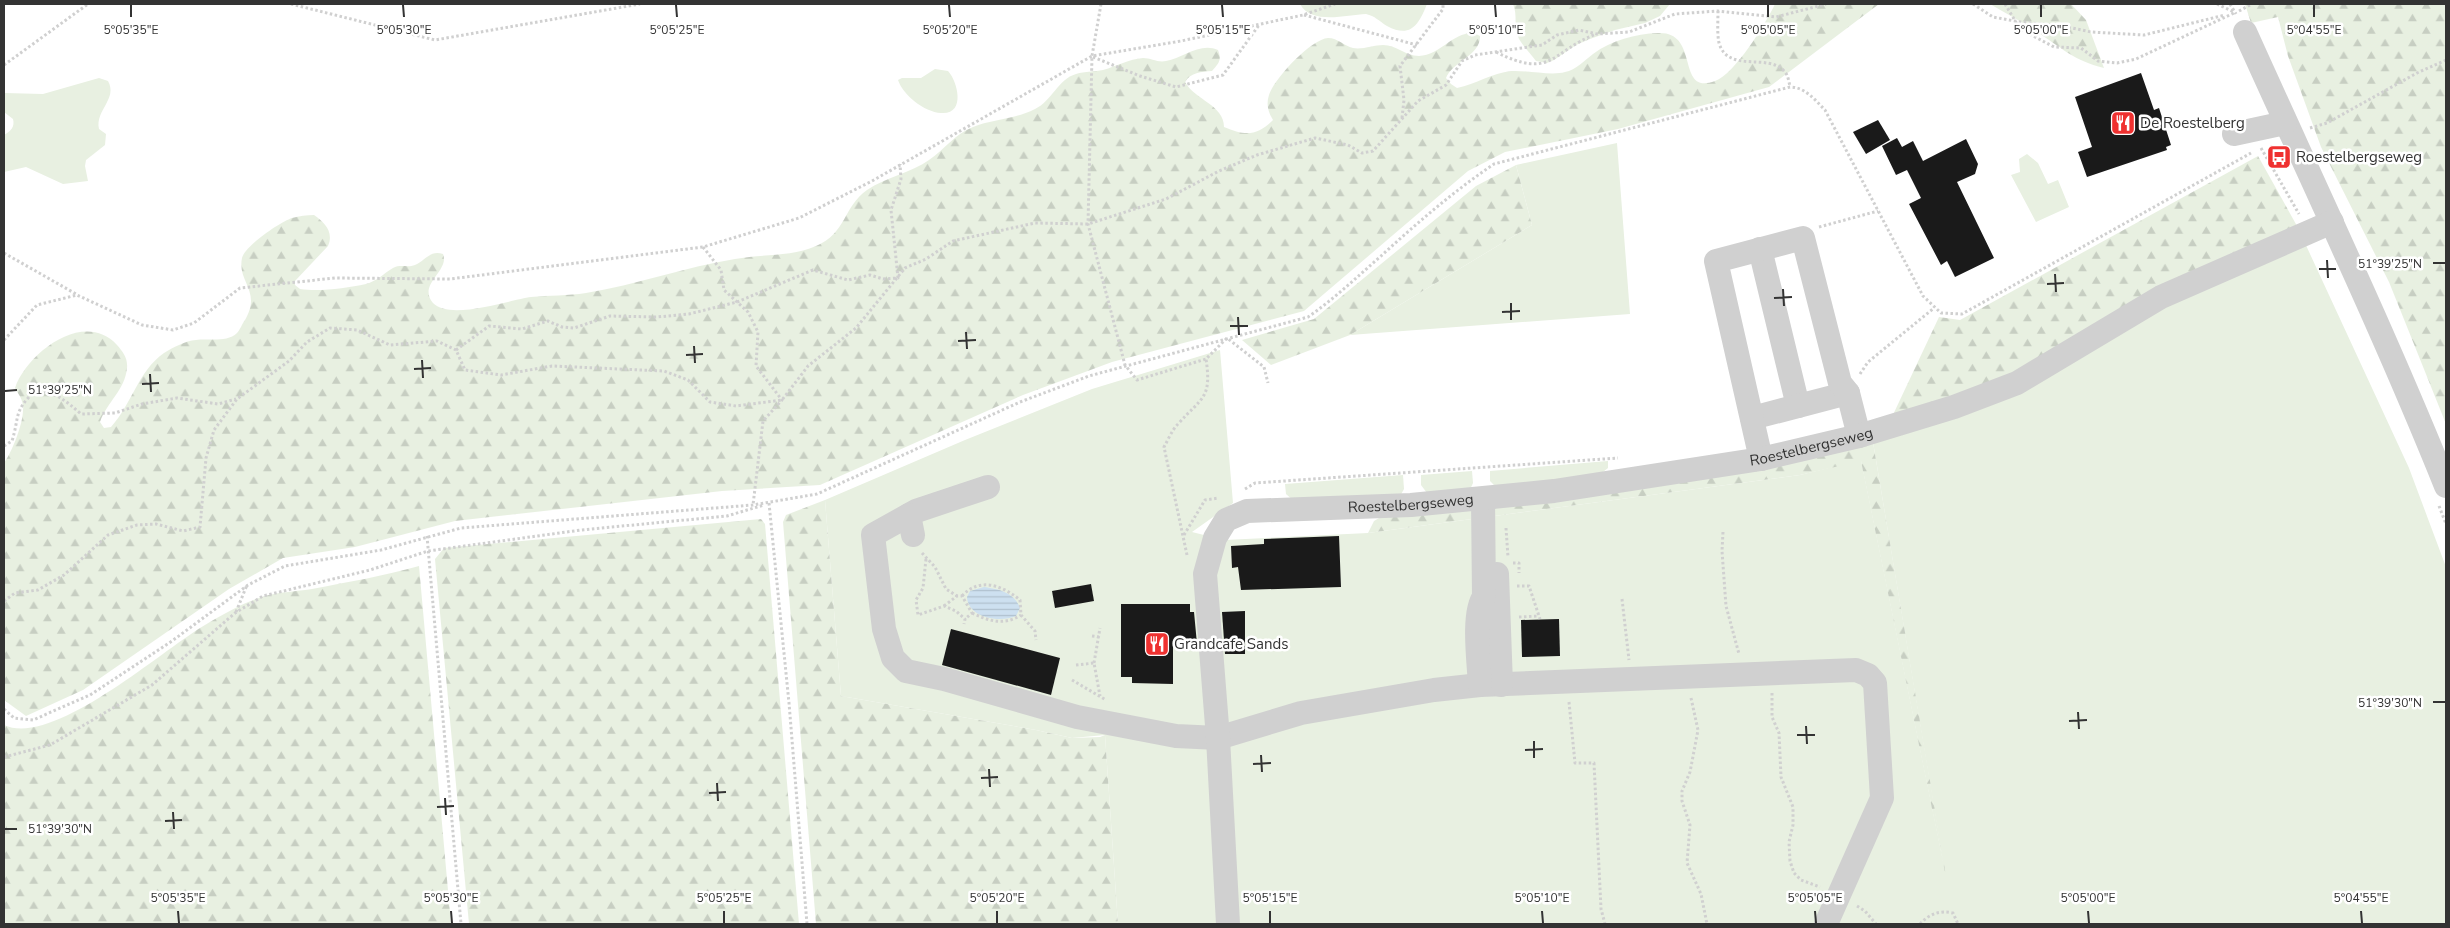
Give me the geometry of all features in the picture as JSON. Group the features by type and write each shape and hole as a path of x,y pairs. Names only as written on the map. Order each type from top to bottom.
{"street":[{"path":"2240,23 2332,222 2416,411 2446,486"},
{"path":"2234,134 2288,128"},
{"name":"Roestelbergseweg","path":"1243,502 1411,505 1490,499 1646,478 1761,459 1859,436 1954,407 2017,383 2161,297 2332,222"},
{"path":"1761,459 1716,261 1803,238 1840,382 1848,393 1859,436"},
{"path":"1760,249 1798,406"},
{"path":"1752,418 1848,393"},
{"path":"988,487 914,534 873,535 884,629 893,658 906,671 944,679 1077,717 1138,720 1176,736 1218,738 1301,713 1434,690 1566,681 1856,670 1868,675 1875,683 1882,798 1826,924"},
{"path":"1490,499 1490,685"},
{"path":"1228,924 1218,738 1205,574 1215,538 1226,520 1243,502"}],"path":[{"path":"4,65 88,4"},
{"path":"291,4 435,40 640,4"},
{"path":"1101,4 1092,56 1088,224 1125,365 1137,380 1206,360 1227,338"},
{"path":"4,253 77,294 142,325 173,330 194,323 240,288 335,278 450,279 703,247 799,218 900,164 1092,56 1181,42 1303,14 1335,4"},
{"path":"1402,118 1404,100 1400,66 1443,9 1443,4"},
{"path":"1495,52 1514,61 1534,64 1549,62 1567,52 1582,39 1597,34 1629,32 1675,14 1718,11 1776,17 1826,4"},
{"path":"1973,4 1994,17 2063,26 2091,32 2144,35 2240,23"},
{"path":"2005,4 2020,29 2054,47 2081,48 2098,61 2117,62 2136,59 2240,23 2252,4"},
{"path":"2217,4 2240,23"},
{"path":"1718,11 1719,40 1726,54 1736,61 1776,66 1785,72 1790,87"},
{"path":"1303,14 1416,45"},
{"path":"1092,56 1140,76 1176,87 1223,75 1260,24"},
{"path":"753,505 763,421 808,366 856,328 905,268 926,259 952,241 1035,223 1088,224 1166,199 1219,171 1258,155 1314,138 1348,145 1362,153 1373,151 1418,101 1446,85 1462,62 1475,55 1542,45 1558,35 1579,30 1597,34"},
{"path":"2288,128 2326,123 2417,73 2446,60"},
{"path":"4,709 14,718 33,720 90,695 172,641 248,585 286,566 381,550 461,528 753,505 817,494 1020,402 1125,365 1308,317 1326,305 1416,225 1494,164 1790,87 1797,87 1805,91 1825,110 1923,296 1941,313 1962,314 2252,153"},
{"path":"898,278 890,210 901,179 900,164"},
{"path":"1803,238 1808,230 1878,211"},
{"path":"703,247 721,270 724,290 748,312 758,332 756,366 782,400"},
{"path":"456,350 489,326 522,329 548,321 562,327 574,328 610,316 689,314 737,302 813,270 848,280 870,275 883,280 898,278"},
{"path":"4,340 37,305 77,294"},
{"path":"1848,393 1868,362 1934,308"},
{"path":"4,601 15,593 38,590 64,575 108,535 137,525 156,524 183,531 200,527 206,458 214,430 237,399 289,361 307,342 330,328 357,330 390,345 437,341 456,350 465,370 501,375 552,366 664,371 688,380 710,402 736,406 782,400"},
{"path":"1227,338 1264,367 1268,383"},
{"path":"1206,360 1209,377 1207,390 1200,403 1177,424 1164,447 1184,535 1205,500 1222,498"},
{"path":"4,446 12,441 18,423 17,413 23,403 35,392 50,391 81,414 115,413 142,404 177,398 218,404 237,399"},
{"path":"1243,502 1255,483 1618,458"},
{"path":"4,757 50,745 152,686 235,612 263,596 370,570 428,551 581,530 727,516 771,503"},
{"path":"771,503 807,924"},
{"path":"1723,532 1726,606 1740,655 1742,674"},
{"path":"914,534 926,559 935,567 946,589 959,596 972,613 988,620 1002,623 1021,615"},
{"path":"427,536 461,924"},
{"path":"926,559 923,588 916,600 918,615 944,606 969,588 983,584 996,586 1006,589 1020,600 1021,615 1035,631 1036,640"},
{"path":"235,612 248,585"},
{"path":"1510,618 1539,618 1529,586 1514,586"},
{"path":"1622,599 1631,678"},
{"path":"944,606 956,611 965,618"},
{"path":"964,624 965,618 972,613"},
{"path":"1100,628 1094,663 1100,697"},
{"path":"1092,636 1099,637"},
{"path":"1076,666 1094,663"},
{"path":"1772,673 1772,717 1779,733 1781,777 1793,807 1793,825 1789,842 1790,861 1794,873 1801,880 1839,894 1866,911 1876,924"},
{"path":"1685,676 1698,730 1690,772 1682,791 1682,801 1690,825 1687,863 1701,894 1707,924"},
{"path":"1072,680 1138,720"},
{"path":"1566,681 1575,763 1594,763 1602,909 1605,924"},
{"path":"1920,924 1934,913 1945,912 1953,913 1958,924"}],"green space":[{"path":"1300,4 1427,4 1417,23 1408,30 1402,31 1395,30 1366,14 1339,17 1312,15"},
{"path":"1513,4 1670,4 1660,16 1645,23 1615,30 1590,39 1576,45 1547,63 1536,61 1519,39"},
{"path":"1775,4 1879,4 1769,87 1618,129 1505,152 1468,171 1304,311 1112,362 1023,395 820,485 722,491 455,521 355,547 283,558 229,589 83,690 26,716 4,700 4,463 16,438 23,416 23,404 15,388 21,375 31,361 58,340 73,334 89,332 104,335 117,345 127,361 126,376 123,383 100,422 104,428 111,427 141,378 155,360 164,353 188,342 223,339 237,333 250,310 251,301 241,266 242,258 249,247 264,235 292,218 314,215 322,221 330,236 328,246 295,281 295,285 300,289 324,290 370,283 389,270 401,266 415,265 431,254 439,253 443,254 444,260 431,284 429,296 433,303 441,308 466,310 531,297 586,293 716,262 796,252 816,246 833,235 853,204 867,190 922,164 935,156 955,138 973,127 1020,115 1035,109 1046,101 1064,80 1079,73 1103,70 1143,58 1163,61 1198,49 1211,48 1218,50 1219,61 1212,71 1193,74 1185,82 1195,94 1219,113 1223,119 1224,127 1238,132 1250,133 1262,129 1273,120 1268,108 1268,98 1272,88 1285,70 1312,45 1328,38 1335,39 1353,48 1388,45 1414,56 1419,56 1434,52 1459,36 1474,33 1480,36 1476,48 1449,72 1446,78 1457,88 1511,71 1559,73 1569,71 1600,49 1616,41 1632,36 1658,33 1671,35 1679,42 1695,80 1703,83 1715,81 1732,69 1765,23"},
{"path":"1990,4 2071,4 2086,20 2104,68 2077,58"},
{"path":"2245,4 2446,4 2446,424 2389,282 2321,147 2288,56 2278,17 2251,23"},
{"path":"935,69 948,71 955,82 958,97 957,103 954,109 949,112 934,112 921,106 909,97 898,80 902,78 921,78"},
{"path":"99,78 108,81 110,87 110,93 99,122 99,129 106,134 105,145 86,160 85,166 88,181 63,184 26,167 4,172 4,135 12,128 13,119 4,112 4,93 43,94"},
{"path":"1617,143 1630,314 1350,335 1532,225 1516,165"},
{"path":"2027,154 2038,163 2048,184 2058,180 2069,207 2036,222 2011,175 2020,172 2019,159"},
{"path":"2258,156 2297,226 2018,373 1891,419 1939,317 1960,320"},
{"path":"1516,165 1532,225 1350,335 1271,365 1242,340 1314,319 1476,186"},
{"path":"2304,241 2409,468 2446,567 2446,924 1118,924 1105,735 1072,738 841,696 825,500 965,440 1092,389 1220,350 1233,503 1192,532 1224,540 1368,533 1800,475 1861,460 1943,861 1873,442"},
{"path":"1873,442 1947,882 1861,461 1800,475 1368,533 1374,521 1384,515"},
{"path":"1608,461 1608,468 1598,476 1499,490 1490,481 1490,471"},
{"path":"1472,471 1473,483 1468,494 1430,497 1421,485 1421,475"},
{"path":"1403,475 1404,489 1399,498 1295,502 1286,494 1285,484"},
{"path":"825,500 841,696 1072,738 1100,737 1105,735 1118,924 816,924 783,522 786,515"},
{"path":"761,519 765,524 799,924 469,924 435,559 444,548"},
{"path":"419,566 451,924 4,924 4,725 25,728 50,723 78,710 107,693 186,637 250,601 283,592 312,589"}],"water":[{"path":"984,587 1000,590 1014,598 1020,608 1016,616 994,619 973,610 967,597 970,591"}],"building":[{"path":"2141,73 2154,110 2159,108 2171,145 2166,147 2167,150 2087,177 2078,152 2092,147 2075,97"},
{"path":"1878,120 1890,140 1866,154 1853,132"},
{"path":"1897,138 1902,147 1913,141 1923,161 1966,139 1978,164 1975,174 1957,182 1994,258 1955,277 1947,261 1941,265 1909,204 1921,198 1907,170 1896,175 1882,146"},
{"path":"1339,536 1341,587 1241,590 1238,567 1232,568 1231,546 1264,544 1264,539"},
{"path":"1091,584 1094,601 1055,608 1052,591"},
{"path":"1121,604 1190,604 1190,612 1194,612 1197,644 1173,644 1173,684 1132,683 1132,677 1121,677"},
{"path":"1245,611 1245,654 1225,654 1222,612"},
{"path":"1559,619 1560,656 1522,657 1521,620"},
{"path":"951,629 1060,658 1051,695 942,665"}],"place":[{"name":"De Roestelberg","path":"2123,123"},
{"name":"Roestelbergseweg","path":"2279,157"},
{"name":"Grandcafe Sands","path":"1157,644"}]}
